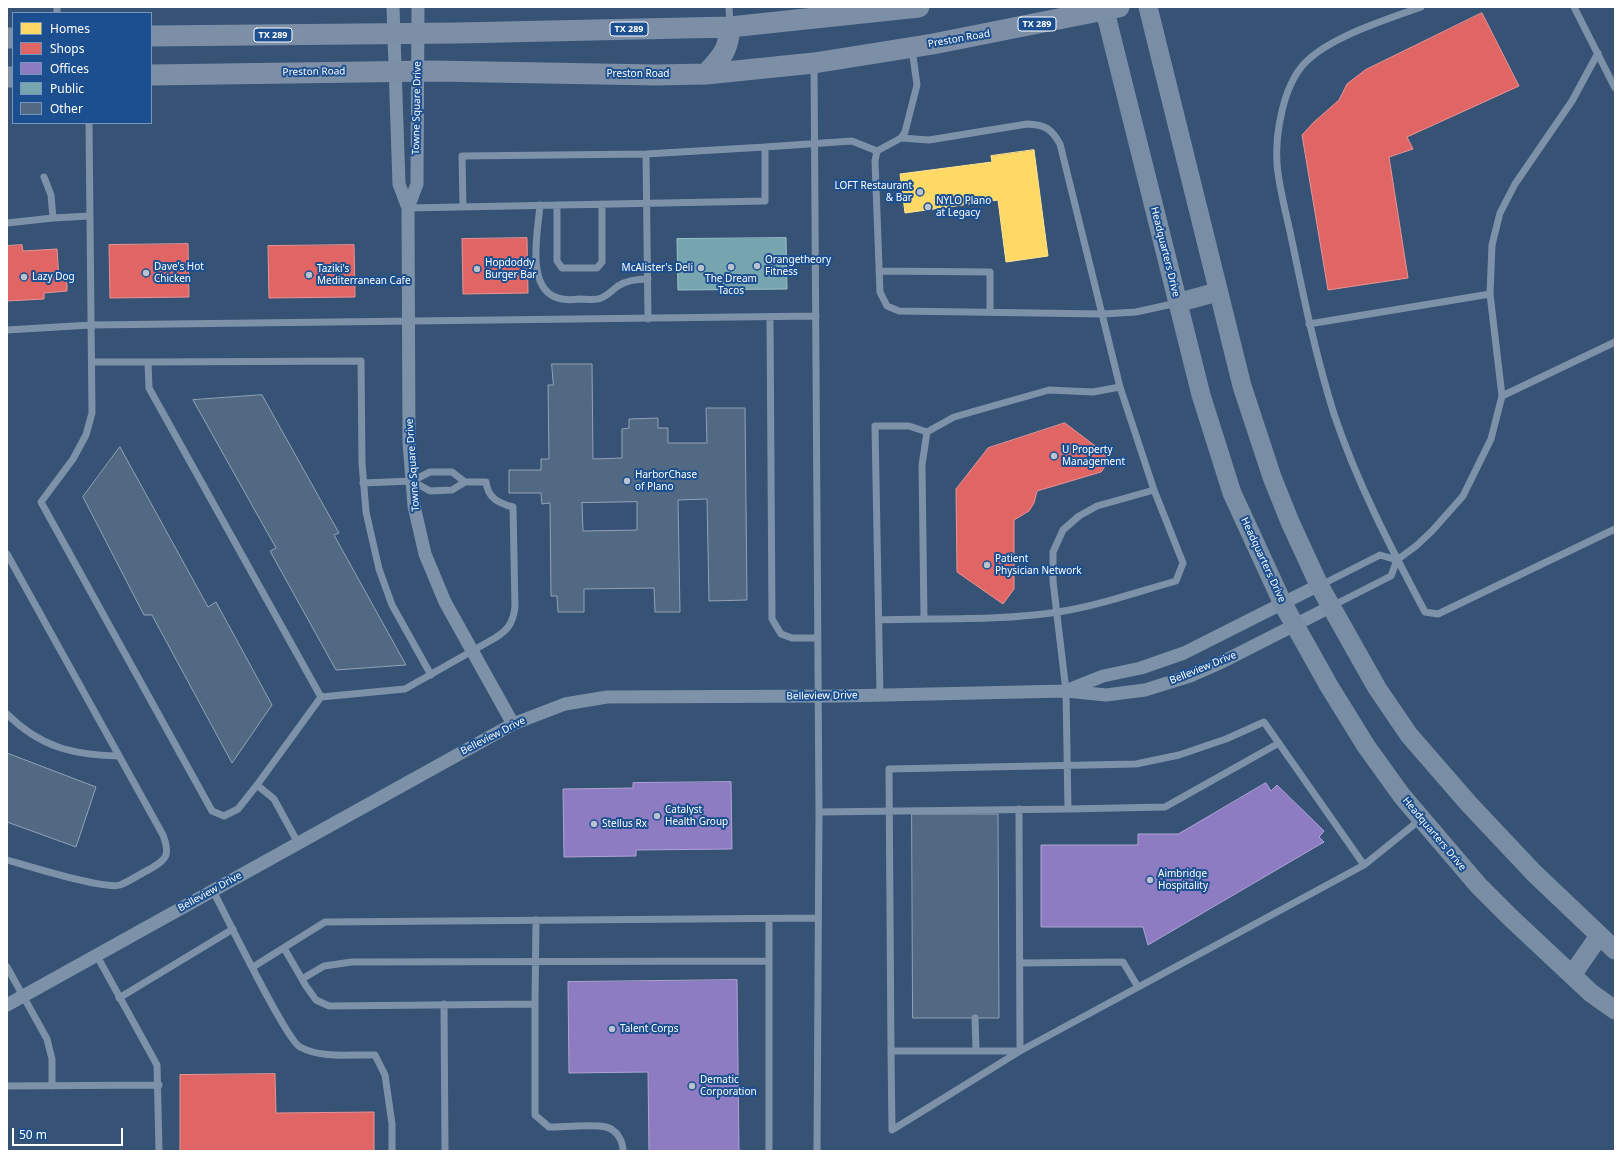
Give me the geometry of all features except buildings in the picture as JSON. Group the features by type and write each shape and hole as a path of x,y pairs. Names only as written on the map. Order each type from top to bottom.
{"main road":[{"name":"TX 289","path":"152,36 418,34 919,7"},
{"path":"1148,7 1192,183 1217,292 1252,421 1290,522 1319,586 1377,688 1409,735 1469,804 1529,868 1615,950"},
{"name":"Preston Road","path":"152,75 395,71 656,75 706,74 814,63 968,38 1109,8"},
{"name":"Headquarters Drive","path":"1109,8 1177,303 1201,395 1232,493 1295,626 1366,746 1402,796 1478,885 1591,993 1615,1010"},
{"path":"706,74 721,57 729,43 729,17"},
{"path":"1177,303 1217,292"},
{"path":"1572,975 1599,936"}],"street":[{"name":"Towne Square Drive","path":"393,7 398,117 399,184 408,208"},
{"name":"Towne Square Drive","path":"418,7 417,184 408,208 408,322 414,506 425,554 445,602 513,724"},
{"name":"Belleview Drive","path":"1066,691 1103,676 1141,668 1184,653 1319,586"},
{"name":"Belleview Drive","path":"7,1005 513,724 565,704 607,697 818,696 1066,691 1106,695 1145,690 1190,676 1295,626 1330,607"}],"lane":[{"path":"1421,7 1350,34 1319,51 1303,66 1289,91 1279,123 1277,163 1309,324 1334,415 1365,492 1397,560 1425,612 1438,614 1615,529"},
{"path":"1574,7 1615,88"},
{"path":"877,151 901,138 906,132 911,116 917,85 911,47"},
{"path":"1330,607 1391,576 1397,560 1416,546 1432,531 1463,496 1491,439 1502,396 1490,294 1492,245 1500,213 1515,184 1572,101 1598,53"},
{"path":"814,63 816,144 818,638 817,1151"},
{"path":"89,124 92,413 86,435 69,465 41,502 212,811 224,816 238,809 257,786 321,698 405,689 507,630 514,618 515,607 513,507 498,503 487,491 486,482 465,482 452,490 430,491 412,481"},
{"path":"879,620 1003,617 1058,612 1105,601 1176,581 1183,563 1154,490 1120,387 1060,144 1053,133 1041,125 1027,124 929,140 901,138"},
{"path":"463,207 462,156 646,154 852,141 877,151"},
{"path":"408,208 765,201 765,147"},
{"path":"877,151 875,161 880,292 887,306 898,311 990,311 1103,314 1136,312 1177,303"},
{"path":"646,154 648,319"},
{"path":"44,177 51,195 53,218"},
{"path":"557,205 557,261 562,268 597,268 602,262 602,204"},
{"path":"540,205 537,267 539,280 544,288 554,297 570,300 597,299 608,295 619,286 630,280 648,278"},
{"path":"7,223 90,216"},
{"path":"879,271 990,272 990,311"},
{"path":"1309,324 1490,294"},
{"path":"7,330 92,325 816,316"},
{"path":"770,317 772,619 780,634 792,638 818,638"},
{"path":"1502,396 1615,342"},
{"path":"92,362 361,361 363,483 366,512 384,583 392,605 431,675"},
{"path":"148,362 149,388 321,698"},
{"path":"880,695 876,426 909,426 927,432 954,417 1049,390 1093,392 1120,387"},
{"path":"924,618 922,464 927,432"},
{"path":"363,483 412,481 430,472 452,472 465,482"},
{"path":"1068,809 1066,691 1058,612 1053,581 1053,552 1063,530 1079,516 1097,506 1154,490"},
{"path":"7,554 163,835 167,847 166,856 161,863 120,885 108,886 7,860"},
{"path":"1319,586 1380,555 1397,560"},
{"path":"7,714 16,723 43,742 72,752 119,756"},
{"path":"1364,866 1264,722 1226,739 1179,755 1136,764 889,769 892,1130 1020,1051 1364,866 1422,819"},
{"path":"818,812 1165,807 1279,743"},
{"path":"257,786 274,799 298,843"},
{"path":"1019,809 1020,1051"},
{"path":"213,891 281,1020 298,1047 322,1054 375,1054 385,1075 392,1124 392,1151"},
{"path":"253,967 325,922 818,918"},
{"path":"769,919 769,1151"},
{"path":"536,920 534,1004 535,1115 549,1127 607,1127 623,1142 623,1151"},
{"path":"119,998 233,929"},
{"path":"284,948 316,1000 329,1006 534,1004"},
{"path":"97,956 119,998 158,1065 159,1151"},
{"path":"302,979 324,966 352,962 535,960 769,961"},
{"path":"1020,963 1123,962 1138,987"},
{"path":"7,967 47,1039 52,1059 52,1086"},
{"path":"444,1004 445,1151"},
{"path":"975,1018 976,1050"},
{"path":"891,1051 1020,1051"},
{"path":"7,1086 159,1085"}],"place":[{"name":"LOFT Restaurant & Bar","path":"920,192"},
{"name":"NYLO Plano at Legacy","path":"928,207"},
{"name":"Orangetheory Fitness","path":"757,266"},
{"name":"The Dream Tacos","path":"731,267"},
{"name":"McAlister's Deli","path":"701,268"},
{"name":"Hopdoddy Burger Bar","path":"477,269"},
{"name":"Dave's Hot Chicken","path":"146,273"},
{"name":"Taziki's Mediterranean Cafe","path":"309,275"},
{"name":"Lazy Dog","path":"24,277"},
{"name":"U Property Management","path":"1054,456"},
{"name":"HarborChase of Plano","path":"627,481"},
{"name":"Patient Physician Network","path":"987,565"},
{"name":"Catalyst Health Group","path":"657,816"},
{"name":"Stellus Rx","path":"594,824"},
{"name":"Aimbridge Hospitality","path":"1150,880"},
{"name":"Talent Corps","path":"612,1029"},
{"name":"Dematic Corporation","path":"692,1086"}]}
